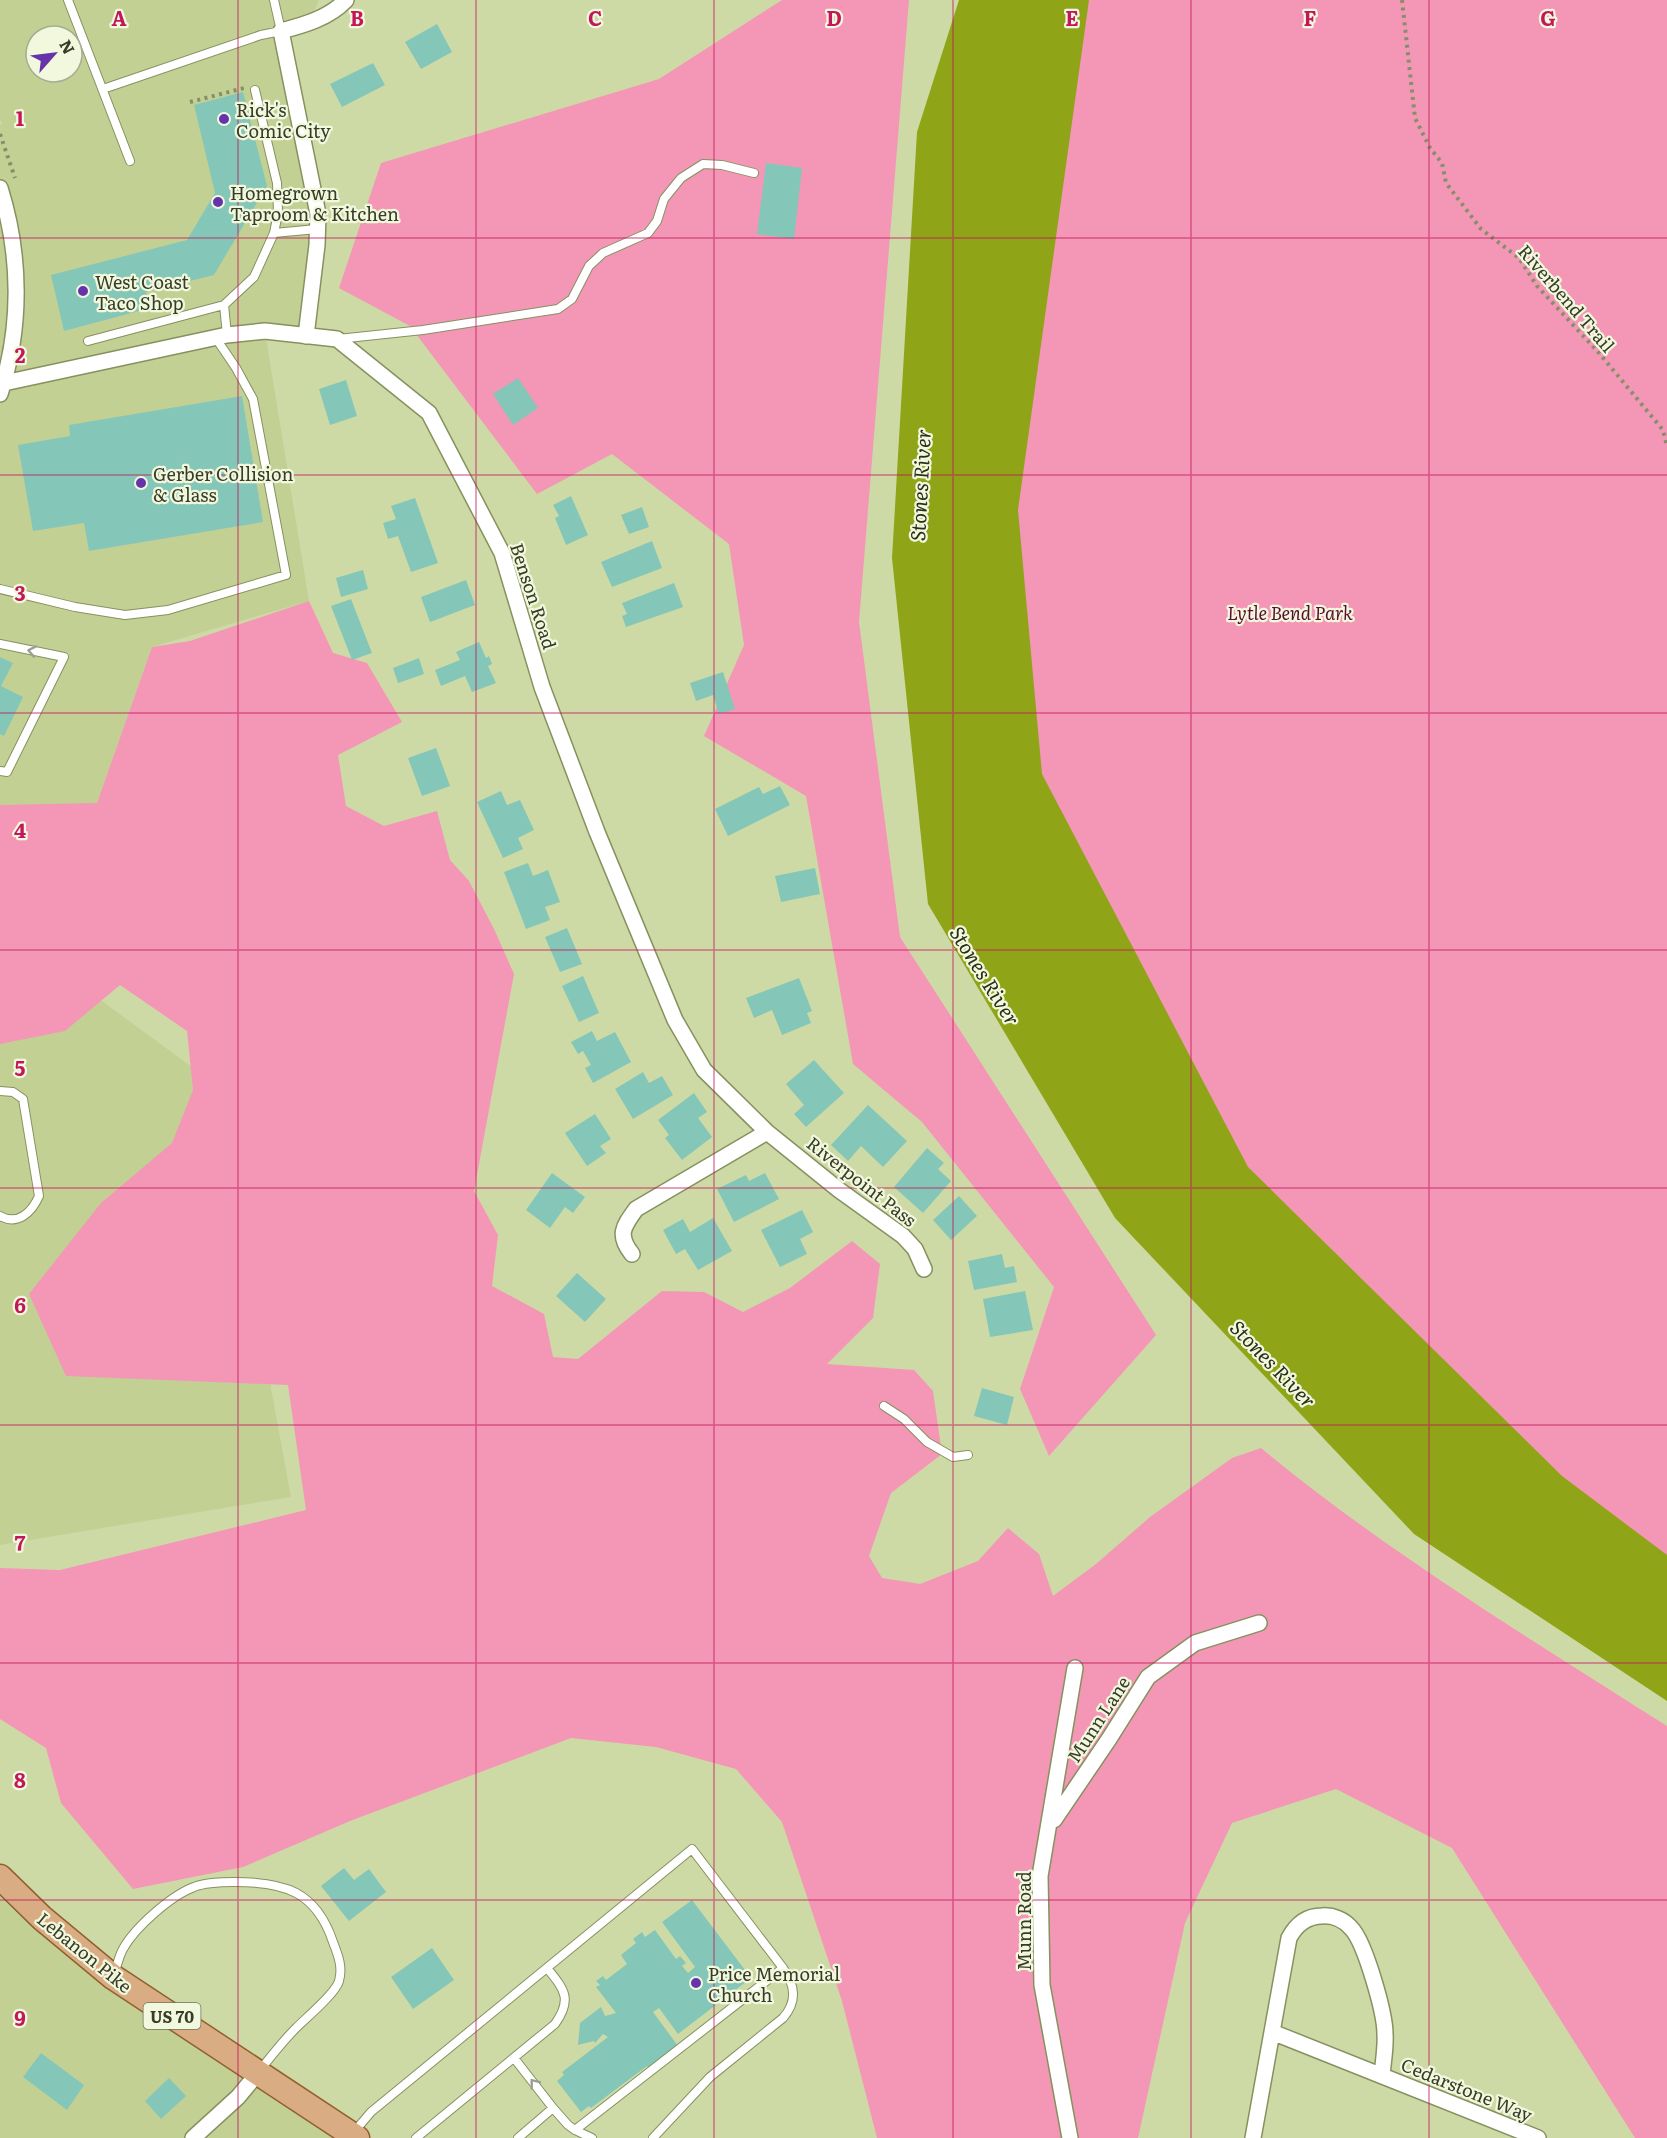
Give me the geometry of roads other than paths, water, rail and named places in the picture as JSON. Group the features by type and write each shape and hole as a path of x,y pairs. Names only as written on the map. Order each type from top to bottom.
{"main road":[{"name":"Lebanon Pike","path":"0,1877 42,1918 112,1977 353,2137"}],"street":[{"path":"306,336 318,214 281,31 304,25 336,10 346,0"},
{"path":"0,188 13,240 17,274 15,321 2,388 221,336 265,331 337,339"},
{"name":"Benson Road","path":"337,339 429,413 502,553 542,687 597,832 675,1020 704,1070 767,1132"},
{"path":"632,1254 623,1243 622,1236 628,1220 636,1209 767,1132"},
{"name":"Riverpoint Pass","path":"767,1132 839,1190 903,1236 915,1249 924,1269"},
{"name":"Munn Lane","path":"1050,1825 1110,1739 1148,1677 1195,1643 1259,1623"},
{"name":"Munn Road","path":"1070,2138 1042,1985 1040,1876 1075,1668"},
{"name":"Cedarstone Way","path":"1253,2138 1288,1942 1291,1934 1300,1924 1312,1917 1338,1918 1358,1936 1380,2000 1385,2034 1382,2076"},
{"name":"Cedarstone Way","path":"1272,2032 1538,2138"},
{"path":"193,2138 238,2097 258,2073"}],"lane":[{"path":"68,0 130,161"},
{"path":"103,89 261,35 281,31 274,0"},
{"path":"88,341 224,305 254,277 274,233 278,213 277,183 255,90"},
{"path":"337,339 423,330 558,309 572,299 589,266 603,253 648,233 657,221 664,199 681,178 703,164 722,165 754,172"},
{"path":"274,233 317,229"},
{"path":"0,589 75,607 125,615 168,610 286,575 253,399 221,336 224,305"},
{"path":"0,644 64,657 7,772 0,771"},
{"path":"0,1091 13,1092 23,1099 39,1196 28,1215 4,1219 0,1216"},
{"path":"884,1406 904,1419 927,1442 953,1457 968,1455"},
{"path":"353,2137 371,2112 692,1849 783,1968 792,1983 794,1993 790,2010 783,2018 710,2077 653,2138"},
{"path":"112,1977 123,1948 136,1932 170,1900 195,1886 219,1882 255,1882 281,1885 301,1895 316,1906 331,1934 341,1965 339,1984 295,2028 258,2073"},
{"path":"416,2138 555,2024 566,2005 562,1986 547,1968"},
{"path":"575,2130 783,1968"},
{"path":"514,2058 568,2125 592,2138"},
{"path":"518,2138 553,2109"}],"water":[{"name":"Stones River","path":"959,0 1089,0 1018,510 1042,774 1248,1167 1562,1476 1667,1555 1667,1701 1414,1534 1115,1218 928,904 892,558 917,132"}],"place":[{"name":"Rick's Comic City","path":"224,119"},
{"name":"Homegrown Taproom & Kitchen","path":"218,202"},
{"name":"West Coast Taco Shop","path":"83,291"},
{"name":"Gerber Collision & Glass","path":"141,483"},
{"name":"Price Memorial Church","path":"696,1983"}],"park label":[{"name":"Lytle Bend Park","path":"1290,612"}]}
